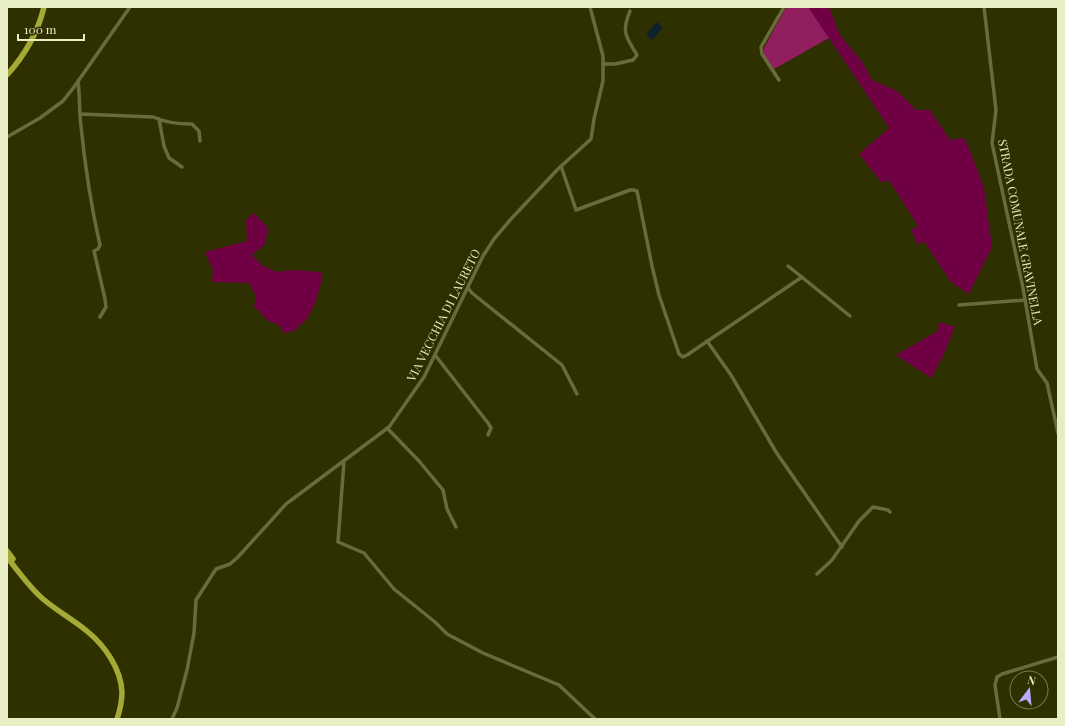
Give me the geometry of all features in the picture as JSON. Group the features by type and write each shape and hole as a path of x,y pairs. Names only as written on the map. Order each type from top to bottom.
{"main road":[{"path":"7,74 14,68 27,48 38,27 44,7"},
{"path":"7,551 42,598 88,632 103,647 113,661 119,676 122,691 121,706 117,719"},
{"path":"7,557 25,580 34,588"}],"street":[{"path":"7,137 40,118 63,101 130,7"},
{"name":"VIA VECCHIA DI LAURETO","path":"172,719 177,708 187,670 194,633 196,600 216,569 230,564 238,557 286,504 387,428 424,378 483,256 494,239 561,166 591,139 603,81 603,56 590,7"},
{"path":"779,80 762,54 761,47 784,7"},
{"name":"STRADA COMUNALE GRAVINELLA","path":"984,7 996,110 992,143 1025,300 1037,370 1047,383 1058,433"},
{"path":"603,64 615,64 632,60 637,55 625,35 625,23 630,11"},
{"path":"78,80 80,92 80,114 93,215 100,245 98,249 94,251 106,307 100,317"},
{"path":"80,114 153,117 177,124 192,124 199,131 200,141"},
{"path":"159,120 164,146 169,158 182,167"},
{"path":"561,166 576,210 630,190 637,191 659,295 679,354 683,356 687,356 802,277"},
{"path":"788,266 850,316"},
{"path":"468,288 472,293 562,365 577,394"},
{"path":"959,305 1025,300"},
{"path":"707,342 731,375 776,452 842,546"},
{"path":"435,355 491,428 488,435"},
{"path":"387,428 419,461 443,490 447,509 456,527"},
{"path":"344,461 338,542 364,553 394,589 436,622 447,634 483,652 559,685 595,719"},
{"path":"817,574 832,560 859,522 873,507 888,510 890,512"},
{"path":"1000,719 996,685 997,677 1002,674 1058,657"}],"shaded area":[{"path":"790,7 808,7 829,38 774,69 764,55 764,48 785,9"},
{"path":"808,7 829,7 840,35 863,63 872,80 897,91 916,110 930,110 950,140 964,138 984,188 992,247 969,294 951,282 924,241 918,245 911,230 918,226 889,180 882,183 859,154 889,128"},
{"path":"254,213 268,228 265,244 252,255 263,266 277,272 294,270 321,272 321,283 315,304 307,319 294,331 284,333 279,325 268,321 254,306 256,296 249,283 212,282 213,270 205,252 247,241 246,220"},
{"path":"939,322 955,327 944,354 931,378 896,355 938,331"}],"water":[{"path":"656,22 663,27 653,40 646,35"}]}
